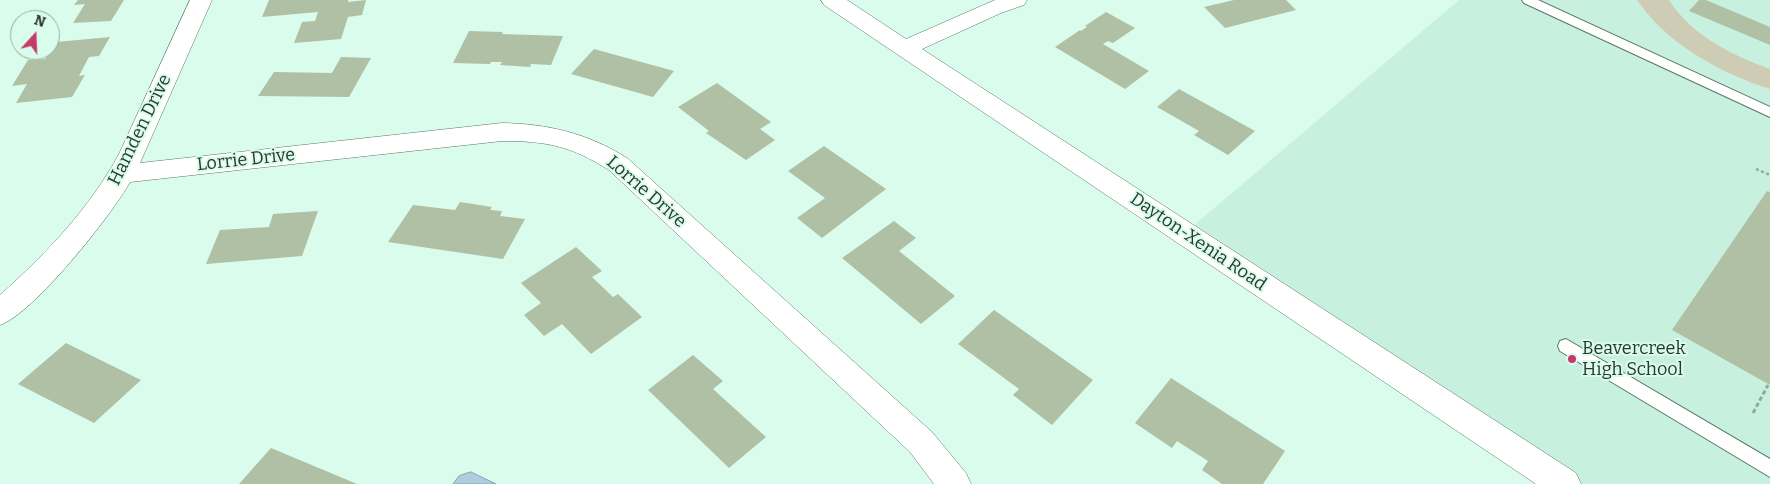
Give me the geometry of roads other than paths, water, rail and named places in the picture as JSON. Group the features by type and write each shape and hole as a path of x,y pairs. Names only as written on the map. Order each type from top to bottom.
{"street":[{"name":"Hamden Drive","path":"0,313 37,279 75,238 94,216 121,174 132,154 201,0"},
{"name":"Dayton-Xenia Road","path":"832,0 1564,484"},
{"path":"904,48 993,8 1016,0"},
{"name":"Lorrie Drive","path":"121,174 502,132 541,133 560,136 588,145 618,164 921,442 954,484"}],"lane":[{"path":"1528,0 1770,112"},
{"path":"1566,346 1770,469"}],"water":[{"path":"471,472 496,484 453,484 459,476"}],"place":[{"name":"Beavercreek High School","path":"1572,359"}]}
